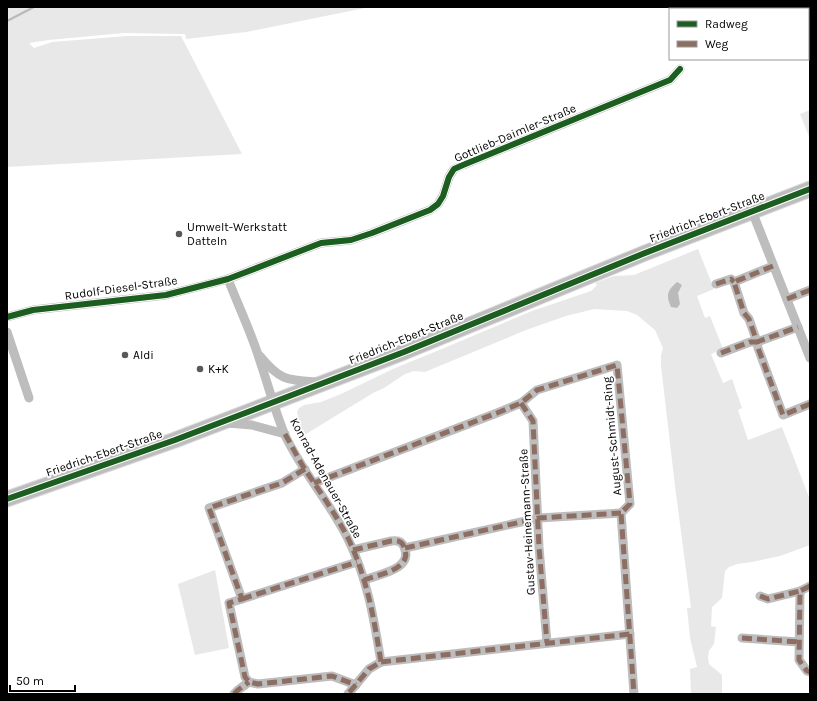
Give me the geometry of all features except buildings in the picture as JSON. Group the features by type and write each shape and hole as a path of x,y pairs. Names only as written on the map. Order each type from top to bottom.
{"main road":[{"name":"Friedrich-Ebert-Straße","path":"7,499 222,422 404,352 645,253 810,189"}],"street":[{"name":"Gottlieb-Daimler-Straße","path":"351,240 430,210 441,200 449,176 454,169 670,80 680,69"},
{"path":"752,211 810,358"},
{"name":"Rudolf-Diesel-Straße","path":"7,317 33,310 166,296 228,280 321,243 351,240"},
{"path":"734,282 773,266"},
{"path":"716,284 731,279 734,282 744,313 749,319 783,415 810,404"},
{"path":"228,280 258,354 273,402"},
{"path":"787,299 810,290"},
{"path":"721,353 798,327"},
{"path":"7,332 29,398"},
{"path":"258,354 265,363 281,377 294,380 324,382"},
{"name":"August-Schmidt-Ring","path":"314,482 522,403 537,390 617,365 630,504 621,513"},
{"name":"Konrad-Adenauer-Straße","path":"273,402 285,434 305,469 336,517 353,550 364,580 372,609 381,662"},
{"name":"Gustav-Heinemann-Straße","path":"522,403 533,421 539,518 539,547 547,643"},
{"name":"Friedrich-Ebert-Straße","path":"222,422 252,425 285,434"},
{"path":"242,599 209,508 282,483 305,469"},
{"path":"405,548 539,518 621,513 634,694"},
{"path":"353,550 391,540 397,540 402,543 405,548 406,557 404,563 398,568 364,580"},
{"path":"356,685 332,676 258,684 249,682 245,677 230,603 357,562"},
{"path":"760,596 768,599 800,592 810,586"},
{"path":"800,592 799,660 807,671 810,672"},
{"path":"348,694 370,669 381,662 630,634"},
{"path":"742,638 799,642"},
{"path":"234,694 249,682"}],"shaded area":[{"path":"7,7 370,7 246,32 186,39 185,34 124,33 29,43 34,48 52,42 127,36 181,36 242,154 7,167"},
{"path":"810,110 810,139 800,114"},
{"path":"698,249 714,289 697,296 705,318 710,316 723,349 711,354 723,383 732,379 742,408 738,410 748,440 782,427 810,500 810,545 780,556 737,564 729,567 725,571 722,598 712,607 711,626 716,627 714,644 709,651 708,658 709,664 722,675 722,694 691,694 690,669 697,667 690,638 687,608 691,608 661,366 661,355 663,348 655,330 637,315 627,311 594,309 566,316 526,330 425,372 414,371 405,374 306,434 302,433 297,412 299,408 304,405 321,402 341,394 395,368 532,311 591,291 597,285 595,283 614,276 634,275"},
{"path":"677,282 682,285 678,293 680,304 677,308 671,307 668,299 668,293"},
{"path":"215,570 229,648 195,655 178,584"}],"waterway":[{"path":"7,21 34,7"}],"marked path":[{"path":"773,266 734,282 744,313 749,319 757,342 798,327"},
{"path":"716,284 731,279 734,282"},
{"path":"787,299 810,290"},
{"path":"721,353 750,342 757,342 783,415 810,404"},
{"path":"314,483 521,403 537,390 617,365 630,504 621,513 634,694"},
{"path":"521,403 533,421 539,547 547,643"},
{"path":"285,434 348,538 355,553 369,598 381,662 369,669 348,694"},
{"path":"305,469 282,483 209,508 242,599 229,603 245,677 249,682 258,684 332,676 356,685"},
{"path":"405,548 539,518 621,513"},
{"path":"353,550 393,541 401,542 404,547 406,554 404,561 400,566 394,570 364,580"},
{"path":"242,599 357,562"},
{"path":"810,586 800,591 799,660 807,671 810,672"},
{"path":"760,596 768,599 800,591"},
{"path":"381,662 630,634"},
{"path":"742,638 799,642"},
{"path":"234,694 249,682"}],"cycle path":[{"path":"7,317 33,310 166,295 228,279 321,243 351,240 372,233 430,210 438,204 443,196 449,177 454,169 670,80 680,69"},
{"path":"7,499 175,440 404,352 645,253 810,189"}],"place":[{"name":"Umwelt-Werkstatt Datteln","path":"179,234"},
{"name":"Aldi","path":"125,355"},
{"name":"K+K","path":"200,369"}]}
